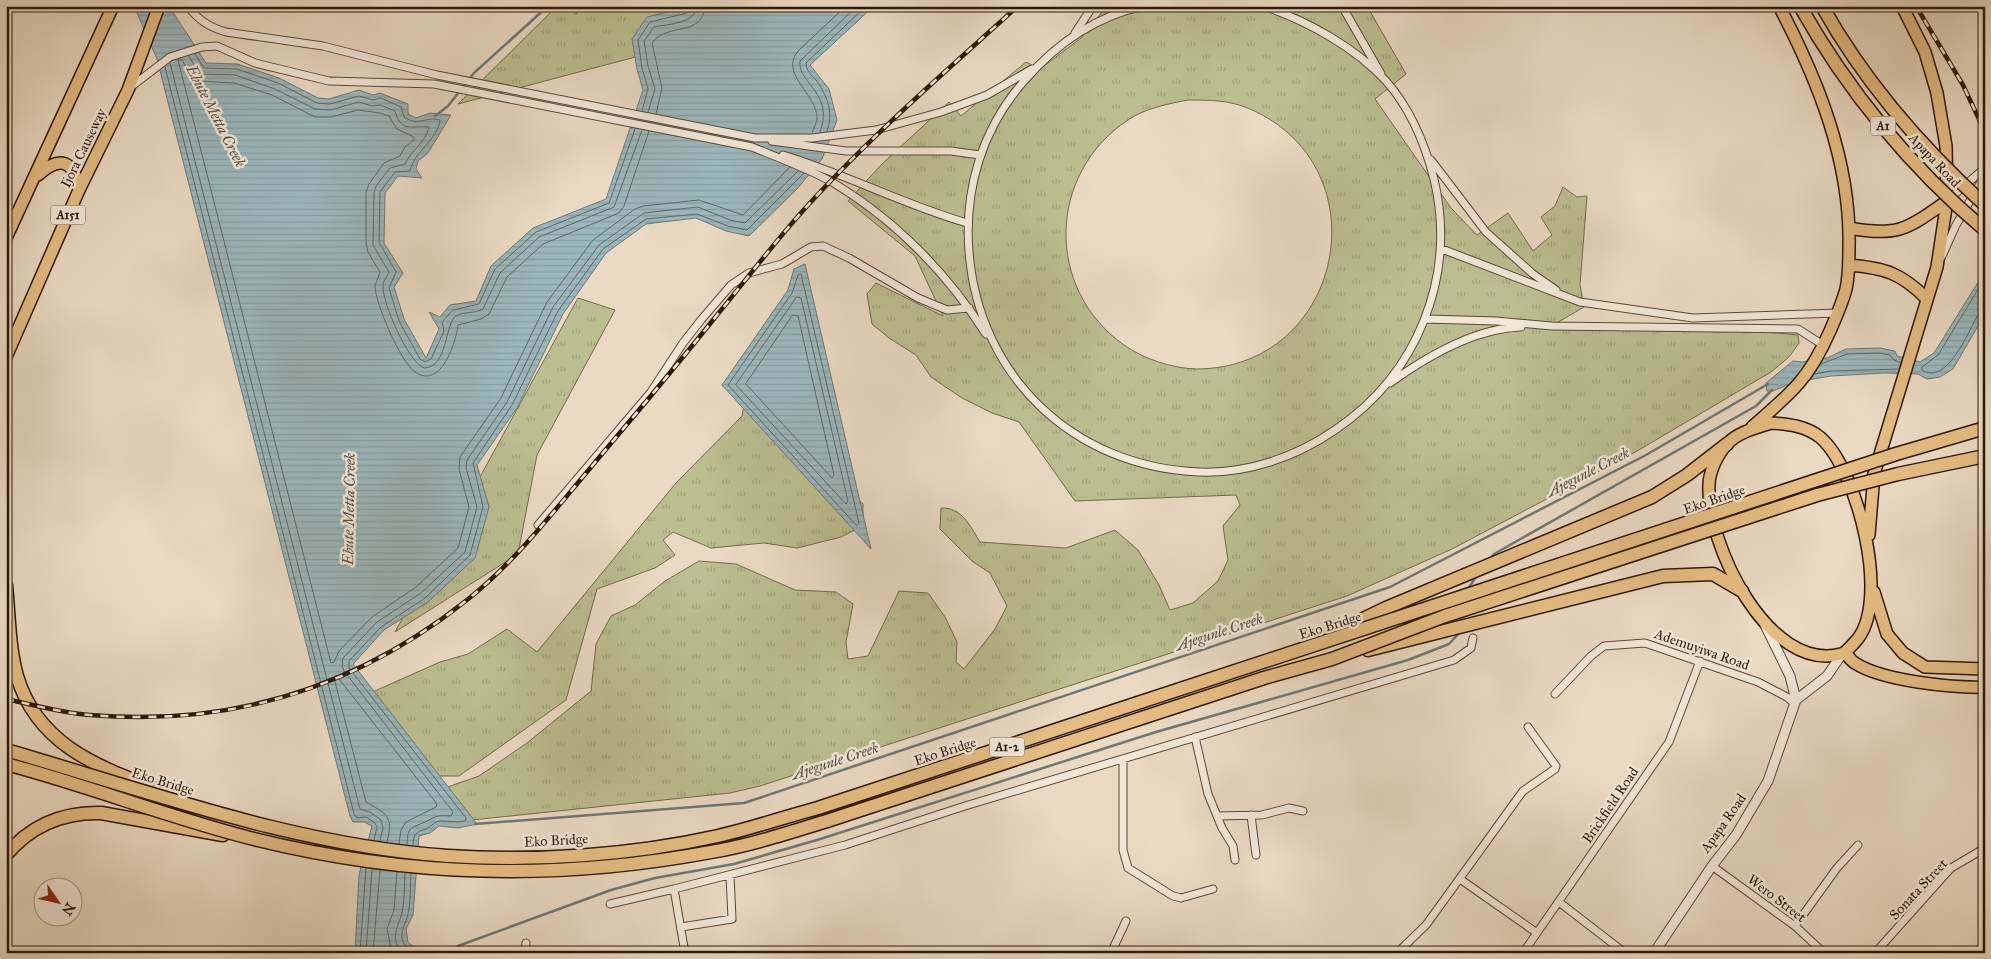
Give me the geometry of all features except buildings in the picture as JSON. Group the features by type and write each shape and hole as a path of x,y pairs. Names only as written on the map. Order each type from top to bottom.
{"highway":[{"name":"Apapa Road","path":"1800,6 1850,84 1883,125 1924,173 1985,230"},
{"name":"Apapa Road","path":"1822,6 1856,60 1914,134 1950,173 1985,205"},
{"name":"Eko Bridge","path":"6,750 211,811 329,839 377,848 448,856 558,857 670,844 716,836 818,808 1896,454 1985,428"},
{"path":"1299,650 1386,608 1652,497 1687,475 1727,444"},
{"name":"Eko Bridge","path":"6,764 254,839 408,868 469,872 583,869 713,852 768,839 830,820 1264,678 1332,659 1445,616 1817,495 1907,472 1985,456"},
{"path":"1332,659 1663,576 1713,574 1742,591"},
{"path":"6,585 17,674 32,712 46,729 78,754 211,811"},
{"path":"6,855 20,840 49,820 82,812 101,813 154,824 254,839"}],"main road":[{"path":"6,238 9,227 35,178 113,6"},
{"name":"Ijora Causeway","path":"6,358 79,190 128,90 159,6"},
{"path":"1748,430 1771,424 1789,424 1805,429 1820,438 1833,454 1853,494 1865,530 1871,584 1871,603 1860,637 1843,653 1819,656 1806,653 1793,647 1764,624 1742,591 1716,529 1711,506 1709,484 1713,467 1727,444 1748,430 1800,383 1823,345 1838,313 1846,288 1850,228 1843,177 1831,127 1800,45 1780,6"},
{"path":"1867,552 1874,474 1937,267 1947,200 1946,146 1937,93 1925,52 1902,6"},
{"path":"35,178 48,166 55,162 62,162 70,166 77,177 79,190"},
{"path":"1850,228 1883,234 1898,230 1912,224 1947,200"},
{"path":"1849,265 1879,268 1894,273 1912,284 1927,299"},
{"path":"1871,584 1883,616 1887,634 1902,653 1925,668 1985,670"},
{"path":"1843,653 1854,663 1870,671 1959,688 1985,687"}],"street":[{"path":"188,6 200,21 211,28 226,32 323,46 437,75 800,147 846,151 950,151 980,155"},
{"path":"992,343 971,285 967,223 970,193 980,155 994,123 1013,94 1036,67 1074,34 1094,6"},
{"path":"1074,34 1124,11 1144,6"},
{"path":"1264,6 1322,32 1384,79"},
{"path":"752,148 791,163 831,182 887,222 929,260 969,308 1016,382 1055,420 1090,444 1141,464 1201,472 1231,470 1275,461 1316,443 1354,418 1386,386 1409,352 1426,318 1442,249 1439,200 1428,156 1415,125 1384,79 1342,6"},
{"path":"128,90 170,57 209,46 217,46 255,63 329,82 434,84 780,154 836,173 913,206 967,223"},
{"path":"755,138 850,134 876,130 978,98 1036,67"},
{"path":"1428,156 1486,232 1533,274 1565,296"},
{"path":"1947,200 1985,168"},
{"path":"1937,267 1956,225 1985,175"},
{"path":"538,525 651,392 683,342 713,306 731,285 750,274 782,264 811,246 823,246 849,258 918,298 947,310 969,308"},
{"path":"1442,249 1580,302 1693,318 1838,313"},
{"path":"1740,330 1741,317"},
{"path":"1426,318 1496,320 1552,326"},
{"path":"1386,386 1444,349 1509,327 1798,329 1812,336 1823,345"},
{"path":"1764,624 1790,676 1795,702 1827,676 1843,653"},
{"path":"610,904 846,845 1195,737 1454,660 1470,648 1473,638"},
{"name":"Ademuyiwa Road","path":"1555,694 1591,656 1604,646 1644,643 1700,660 1758,682 1795,702"},
{"name":"Brickfield Road","path":"1523,953 1669,742 1700,660"},
{"name":"Apapa Road","path":"1654,953 1712,866 1746,820 1768,781 1795,702"},
{"path":"1397,953 1426,925 1523,791 1555,769 1556,766 1528,727"},
{"path":"1195,737 1208,794 1233,846 1235,860"},
{"path":"1123,759 1123,850 1128,868 1173,896 1181,898 1213,889"},
{"path":"1218,816 1262,815 1289,808 1303,811"},
{"path":"1251,815 1256,855"},
{"path":"1795,926 1837,868 1858,845"},
{"name":"Sonata Street","path":"1875,953 1951,868 1980,851 1985,851"},
{"name":"Wero Street","path":"1712,866 1795,926 1824,953"},
{"path":"681,928 732,919 730,874"},
{"path":"1460,879 1537,933"},
{"path":"674,889 685,953"},
{"path":"1559,902 1625,953"},
{"path":"1111,953 1126,921"},
{"path":"525,953 526,943"}],"green space":[{"path":"557,6 566,6 576,14 583,6 828,6 458,104"},
{"path":"1107,6 1367,6 1406,74 1375,99 1451,208 1477,235 1508,213 1533,251 1552,235 1541,217 1555,206 1563,187 1577,197 1587,196 1580,285 1584,307 1550,327 1756,331 1798,335 1799,343 1789,357 1771,372 1632,454 1452,549 1347,596 760,786 730,793 472,820 439,790 479,776 527,743 591,691 596,644 611,616 635,605 665,581 699,561 736,564 795,590 836,592 853,604 846,642 848,659 868,656 899,591 928,593 945,617 957,642 956,662 964,669 995,629 1007,606 990,573 972,561 940,529 941,508 960,514 969,524 980,542 1066,548 1115,530 1138,550 1159,585 1170,610 1193,603 1218,581 1228,560 1223,526 1240,505 1236,495 1075,501 1019,422 992,413 962,398 931,377 916,355 889,338 872,324 867,294 876,283 943,316 915,256 848,201 882,164 949,102 961,116 1026,62 1040,69 1081,38","holes":["1188,100 1219,101 1242,106 1250,109 1292,137 1319,175 1331,217 1329,261 1313,302 1285,337 1246,360 1196,369 1168,365 1140,355 1124,345 1098,321 1080,294 1069,263 1066,232 1070,200 1082,170 1101,143 1128,120 1142,112"]},
{"path":"578,298 615,310 537,455 518,554 395,632"},
{"path":"746,394 863,504 863,526 841,537 797,548 764,543 711,548 673,532 663,540 675,555 655,568 597,589 566,700 459,776 437,776 368,694 440,662 468,654 507,629 537,652 676,483 742,416"}],"water":[{"name":"Ebute Metta Creek","path":"134,6 169,6 206,63 237,64 279,78 318,98 329,99 359,90 373,95 380,93 408,104 408,114 416,118 430,113 451,115 428,153 418,161 416,169 422,178 398,176 385,193 384,243 403,273 394,287 404,319 426,358 439,329 429,312 440,317 450,305 476,301 491,266 533,228 606,199 643,90 632,39 647,17 693,6 874,6 810,65 829,89 837,120 822,159 797,189 749,236 726,231 696,218 646,224 606,253 563,314 517,408 477,465 489,507 475,558 428,602 384,630 353,664 477,824 458,828 439,826 430,833 419,836 413,915 406,929 408,942 416,949 428,953 355,953 359,875 372,826 364,822 353,822 350,816 157,59"},
{"path":"805,264 871,549 722,385 788,290 794,269"},
{"path":"1985,271 1985,314 1953,369 1940,377 1927,379 1918,374 1884,373 1831,376 1795,382 1773,391 1767,391 1766,383 1793,361 1802,362 1827,358 1846,349 1880,348 1895,351 1897,356 1920,362 1934,353"}],"waterway":[{"path":"435,116 448,106 474,73 548,6"},
{"name":"Ajegunle Creek","path":"475,824 744,803 1390,587 1646,455 1768,384"},
{"path":"1490,559 1494,554 1756,406 1772,390"},
{"path":"1468,589 1477,575"},
{"path":"450,953 458,946 611,890 655,878 734,864 817,840 1156,732 1408,660 1449,644 1461,631"}],"railway":[{"path":"6,699 80,714 142,717 193,714 242,707 290,695 336,678 381,657 425,631 485,585 533,536 778,240 826,186 906,107 1018,6"},
{"path":"1916,6 1963,85 1985,132"}]}
